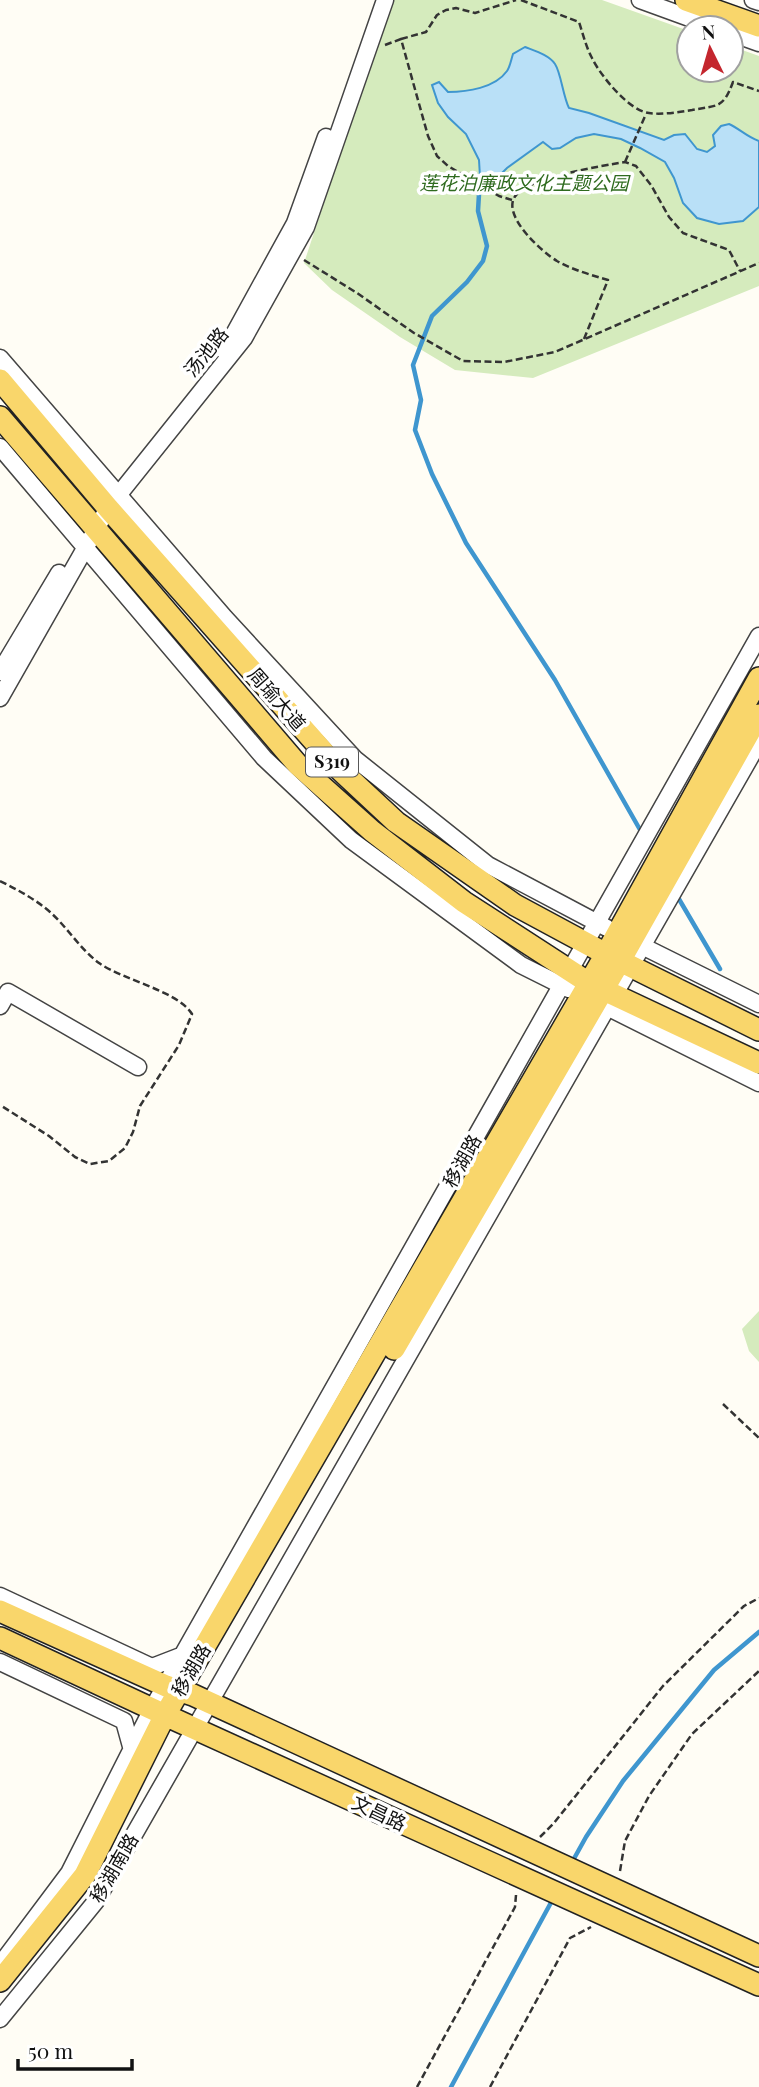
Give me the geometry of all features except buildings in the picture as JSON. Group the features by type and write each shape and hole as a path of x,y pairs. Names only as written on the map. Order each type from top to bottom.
{"main road":[{"path":"686,0 759,26"},
{"path":"720,0 759,14"},
{"name":"周瑜大道","path":"0,380 109,498 335,766 396,822 514,905 759,1030"},
{"name":"周瑜大道","path":"0,417 87,535 298,765 372,831 566,978 599,995 759,1063"},
{"name":"移湖路","path":"666,876 759,678"},
{"name":"移湖路","path":"172,1718 599,995 759,715"},
{"name":"文昌路","path":"0,1611 759,1956"},
{"name":"文昌路","path":"0,1638 759,1985"},
{"name":"移湖南路","path":"0,1981 85,1875 172,1718"},
{"name":"移湖南路","path":"0,1998 95,1882 172,1718"}],"street":[{"name":"汤池路","path":"0,672 109,498 234,334 295,223 375,0"},
{"name":"汤池路","path":"109,498 244,338 306,227 385,0"},
{"path":"640,0 678,14"},
{"path":"753,0 759,2"},
{"path":"0,358 109,498 225,618 355,759 488,865 759,1004"},
{"path":"0,447 87,535"},
{"name":"汤池路","path":"0,698 87,535"},
{"name":"移湖路","path":"187,1694 183,1656 759,636"},
{"name":"移湖路","path":"187,1694 599,995 666,876 759,742"},
{"path":"0,1006 8,992 138,1068"},
{"path":"599,995 759,1083"},
{"path":"0,1596 152,1667 183,1656"},
{"path":"0,1661 124,1721 131,1750"},
{"name":"移湖南路","path":"0,2020 96,1901 172,1718 187,1694"},
{"name":"移湖南路","path":"0,1965 69,1873 131,1750 172,1718"}],"path":[{"path":"368,50 426,33 437,15 446,10 456,8 475,13 516,0"},
{"path":"521,0 579,22 592,57 606,80 631,104 647,113 683,111 719,104 727,98 733,82 759,91"},
{"path":"401,39 428,136 437,156 468,178 499,196 512,200"},
{"path":"625,162 647,113"},
{"path":"584,339 608,280 556,261 523,231 514,214 512,200 517,192 551,177 625,162 636,166 651,185 669,217 683,233 729,250 740,271"},
{"path":"292,252 418,335 463,361 504,362 555,352 759,263"},
{"path":"723,1404 759,1438"},
{"path":"534,1852 663,1686 744,1606 759,1598"},
{"path":"612,1888 625,1842 649,1796 692,1734 759,1671"},
{"path":"417,2087 515,1907 522,1878"},
{"path":"490,2087 570,1938 603,1914"}],"green space":[{"name":"莲花泊廉政文化主题公园","path":"391,0 602,0 675,26 675,84 745,84 745,51 759,56 759,286 533,378 455,370 400,337 332,290 304,263"},
{"path":"759,1311 759,1362 749,1351 742,1329"}],"water":[{"path":"525,47 546,56 555,64 569,108 664,140 685,134 697,149 707,152 715,146 713,135 721,126 729,124 759,141 759,207 743,221 719,224 697,218 683,203 665,162 621,139 594,134 576,138 560,148 552,149 543,142 507,168 491,184 480,177 479,160 466,134 438,103 432,85 439,82 448,92 472,90 488,85 502,77 513,54"}],"waterway":[{"path":"486,176 479,194 478,211 487,246 483,261 467,282 432,316 413,365 421,400 415,430 432,474 466,543 555,680 643,835"},
{"path":"676,894 720,969"},
{"path":"571,1864 623,1781 714,1670 759,1632"},
{"path":"451,2087 554,1897"}]}
